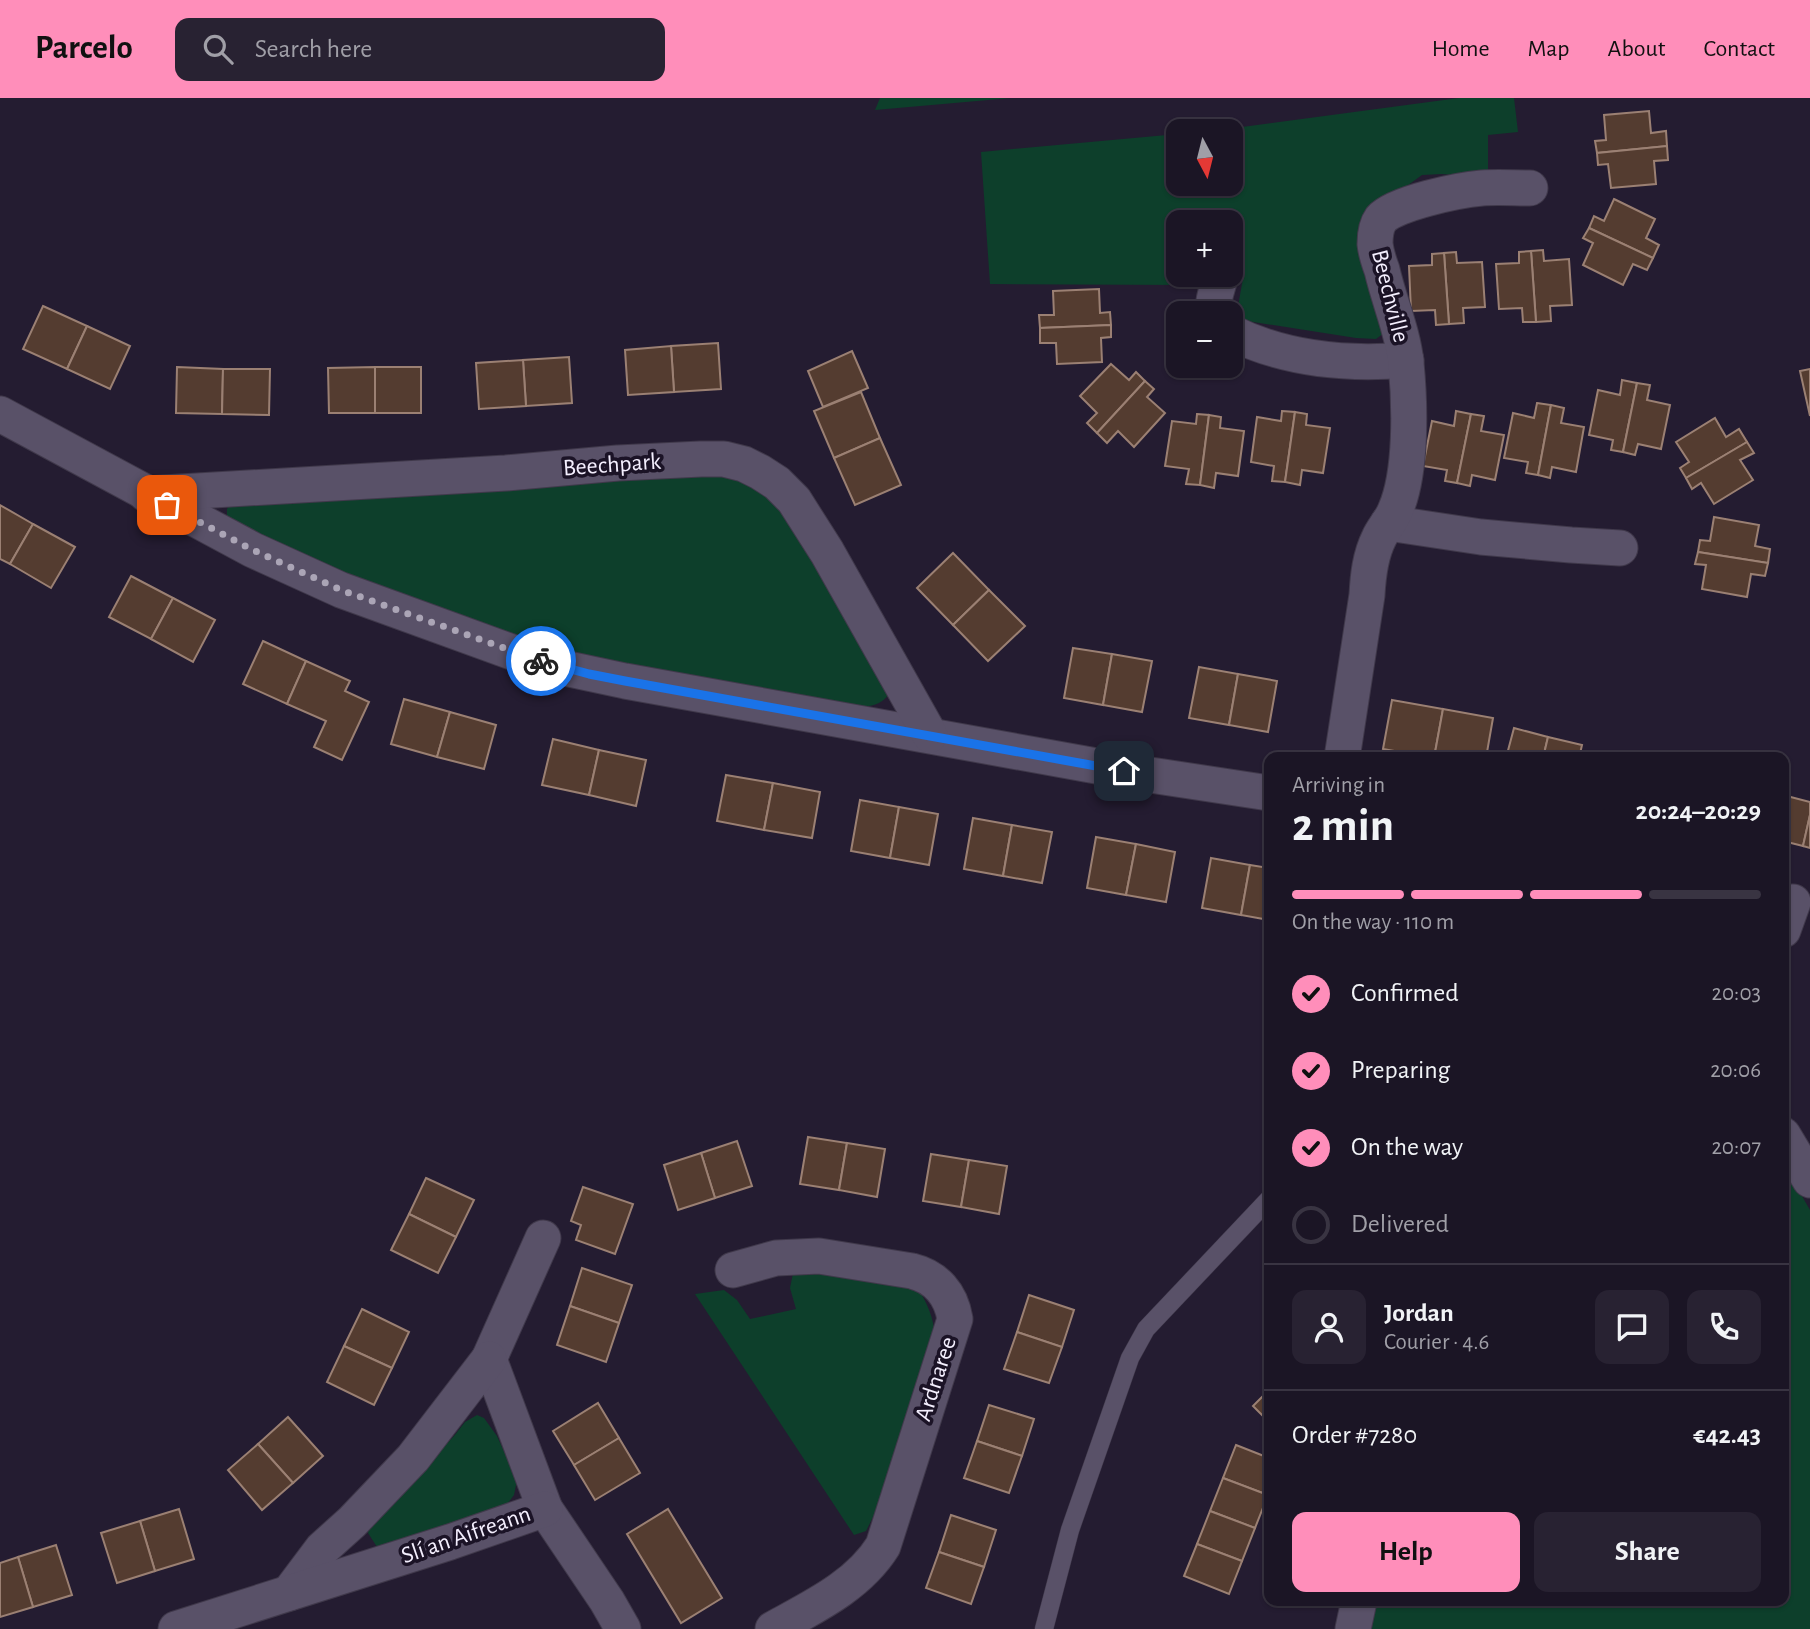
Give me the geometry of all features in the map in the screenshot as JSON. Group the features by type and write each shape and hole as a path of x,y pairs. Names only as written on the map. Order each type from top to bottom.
{"street":[{"name":"Beechville","path":"1343,752 1369,570 1378,540 1395,512 1403,488 1409,404 1406,360 1376,253 1375,232 1380,221 1390,211 1446,194 1482,188 1530,188"},
{"name":"Beechville","path":"1243,338 1294,355 1349,362 1406,360"},
{"path":"0,414 253,550 341,590 520,655 625,681 1124,771 1264,792"},
{"name":"Beechpark","path":"146,494 506,473 701,458 724,459 744,464 777,483 793,500 827,552 930,735"},
{"path":"1388,523 1481,537 1620,548"},
{"path":"1789,1145 1810,1180"},
{"path":"289,1593 322,1549 352,1522 413,1458 489,1359 543,1238"},
{"name":"Ardnaree","path":"733,1270 776,1258 819,1256 912,1271 925,1274 946,1293 955,1319 883,1546 874,1559 848,1584 773,1629"},
{"path":"489,1359 545,1508"},
{"name":"Slí an Aifreann","path":"176,1629 450,1542 545,1508 607,1601 622,1629"},
{"path":"1353,1629 1358,1606"}],"lane":[{"path":"1044,1629 1070,1530 1130,1358 1146,1329 1264,1204"}],"green space":[{"path":"880,98 1011,98 875,110"},
{"path":"1459,98 1514,98 1518,132 1488,135 1488,172 1463,176 1422,175 1393,196 1384,333 1376,339 1247,321 1243,317 1243,301 1239,301 1243,287 1243,210 1166,210 1166,285 990,284 981,152 1166,135 1166,196 1243,196 1243,127"},
{"path":"703,473 735,475 777,501 889,694 884,700 864,707 797,698 559,651 319,566 227,519 230,504"},
{"path":"1789,1173 1810,1210 1810,1629 1370,1629 1373,1606 1789,1606"},
{"path":"801,1269 918,1289 933,1322 935,1335 875,1513 866,1531 854,1535 695,1294 724,1290 737,1300 750,1319 796,1309 790,1288 793,1273"},
{"path":"477,1415 484,1418 497,1436 517,1480 514,1495 508,1503 384,1548 377,1547 368,1533 369,1525 465,1422"}],"building":[{"path":"1649,111 1651,133 1666,131 1667,146 1597,153 1595,141 1606,140 1604,115"},
{"path":"1667,146 1668,160 1654,161 1656,184 1611,188 1608,164 1598,165 1597,153"},
{"path":"1614,199 1655,219 1646,238 1659,245 1653,258 1589,228 1594,216 1604,221"},
{"path":"1589,228 1653,258 1647,270 1633,264 1623,285 1583,265 1593,243 1583,238"},
{"path":"1543,250 1544,261 1569,259 1572,305 1550,306 1551,321 1536,322 1531,251"},
{"path":"1531,251 1536,322 1523,322 1522,308 1499,309 1496,264 1519,263 1519,252"},
{"path":"1456,252 1457,263 1482,262 1485,307 1463,308 1464,323 1449,324 1444,253"},
{"path":"1444,253 1449,324 1436,325 1435,310 1411,311 1409,266 1432,265 1432,254"},
{"path":"1099,289 1100,313 1110,312 1111,325 1040,328 1039,315 1054,315 1053,291"},
{"path":"43,306 87,326 67,369 23,349"},
{"path":"1111,325 1111,337 1101,338 1102,362 1057,364 1056,343 1040,343 1040,328"},
{"path":"87,326 130,346 110,389 67,369"},
{"path":"718,343 721,389 674,392 671,346"},
{"path":"671,346 674,392 628,395 625,350"},
{"path":"852,351 868,388 823,407 808,371"},
{"path":"569,357 572,403 526,406 523,360"},
{"path":"523,360 526,406 479,409 476,363"},
{"path":"1111,364 1129,380 1136,372 1145,381 1097,433 1087,423 1097,413 1080,396"},
{"path":"177,367 223,369 222,414 176,413"},
{"path":"375,367 421,367 421,413 375,413"},
{"path":"375,367 375,413 329,413 328,368"},
{"path":"223,369 270,369 269,415 222,414"},
{"path":"1810,369 1810,416 1800,371"},
{"path":"1622,380 1637,383 1623,452 1611,450 1613,440 1589,435 1598,390 1620,395"},
{"path":"1145,381 1154,389 1147,397 1165,413 1134,447 1118,431 1107,443 1097,433"},
{"path":"1637,383 1650,385 1647,400 1670,405 1661,449 1638,444 1635,455 1623,452"},
{"path":"861,392 880,438 834,458 814,411"},
{"path":"1537,403 1551,405 1538,475 1526,473 1528,462 1504,458 1513,413 1534,418"},
{"path":"1551,405 1564,408 1561,423 1584,427 1576,472 1552,467 1550,478 1538,475"},
{"path":"1282,411 1295,412 1285,482 1272,481 1274,466 1251,462 1257,417 1281,421"},
{"path":"1456,411 1471,414 1457,483 1445,481 1447,470 1423,466 1432,421 1454,426"},
{"path":"1295,412 1307,414 1306,425 1330,428 1323,473 1302,470 1300,485 1285,482"},
{"path":"1197,414 1209,415 1200,485 1186,484 1189,469 1165,466 1172,421 1196,424"},
{"path":"1471,414 1484,416 1481,431 1504,435 1495,480 1472,475 1470,486 1457,483"},
{"path":"1209,415 1221,417 1220,428 1244,431 1238,476 1216,473 1214,488 1200,485"},
{"path":"1715,418 1726,437 1739,429 1747,442 1686,478 1680,468 1689,462 1676,442"},
{"path":"880,438 901,485 855,505 834,458"},
{"path":"1747,442 1754,453 1740,460 1753,480 1714,504 1701,483 1692,489 1686,478"},
{"path":"0,505 33,524 10,564 0,559"},
{"path":"1714,517 1759,525 1755,546 1770,549 1768,563 1698,552 1700,540 1710,541"},
{"path":"33,524 75,547 51,588 10,564"},
{"path":"1698,552 1768,563 1765,576 1751,574 1747,597 1702,589 1706,565 1695,564"},
{"path":"953,553 989,590 953,625 917,588"},
{"path":"131,576 173,598 151,639 109,617"},
{"path":"989,590 1025,626 988,661 953,625"},
{"path":"173,598 215,620 193,662 151,639"},
{"path":"263,641 306,661 287,704 243,684"},
{"path":"1073,648 1112,654 1103,705 1064,698"},
{"path":"1112,654 1152,661 1142,712 1103,705"},
{"path":"306,661 350,681 345,691 369,702 342,760 314,747 326,721 287,704"},
{"path":"1199,667 1238,674 1229,725 1189,718"},
{"path":"1238,674 1277,681 1268,732 1229,725"},
{"path":"404,699 450,712 437,757 391,744"},
{"path":"1392,700 1443,709 1435,752 1383,749"},
{"path":"1443,709 1493,718 1487,752 1435,752"},
{"path":"450,712 496,725 484,769 437,757"},
{"path":"1514,728 1548,737 1544,752 1508,752"},
{"path":"1548,737 1582,745 1580,752 1544,752"},
{"path":"553,739 599,750 589,795 542,785"},
{"path":"599,750 646,760 636,806 589,795"},
{"path":"726,775 773,783 764,830 717,821"},
{"path":"773,783 820,792 812,838 764,830"},
{"path":"1789,797 1810,802 1803,846 1789,842"},
{"path":"860,800 899,807 890,858 851,851"},
{"path":"899,807 938,814 929,865 890,858"},
{"path":"1810,815 1810,848 1803,846"},
{"path":"973,818 1012,825 1003,876 964,869"},
{"path":"1012,825 1052,832 1042,883 1003,876"},
{"path":"1096,837 1136,844 1126,895 1087,888"},
{"path":"1136,844 1175,852 1166,902 1126,895"},
{"path":"1211,858 1250,865 1241,915 1202,908"},
{"path":"1250,865 1264,867 1264,919 1241,915"},
{"path":"808,1137 847,1143 839,1190 800,1184"},
{"path":"737,1141 752,1186 715,1198 701,1153"},
{"path":"847,1143 885,1149 877,1197 839,1190"},
{"path":"701,1153 715,1198 678,1210 664,1165"},
{"path":"931,1154 969,1160 961,1207 923,1201"},
{"path":"969,1160 1007,1166 999,1214 961,1207"},
{"path":"426,1178 474,1200 456,1237 409,1214"},
{"path":"583,1187 633,1204 615,1254 576,1240 581,1225 571,1221"},
{"path":"409,1214 456,1237 438,1273 391,1250"},
{"path":"582,1268 632,1285 619,1323 570,1306"},
{"path":"1029,1295 1074,1310 1062,1347 1017,1332"},
{"path":"570,1306 619,1323 606,1362 557,1345"},
{"path":"362,1309 409,1332 392,1368 344,1346"},
{"path":"1017,1332 1062,1347 1049,1383 1004,1369"},
{"path":"344,1346 392,1368 374,1405 327,1382"},
{"path":"1264,1395 1264,1417 1253,1406"},
{"path":"598,1403 619,1438 574,1465 553,1431"},
{"path":"989,1405 1034,1419 1022,1456 977,1441"},
{"path":"288,1417 323,1456 293,1483 258,1444"},
{"path":"619,1438 640,1473 595,1500 574,1465"},
{"path":"977,1441 1022,1456 1009,1493 964,1478"},
{"path":"258,1444 293,1483 262,1510 228,1470"},
{"path":"1236,1445 1264,1456 1264,1493 1223,1478"},
{"path":"1223,1478 1264,1493 1264,1505 1255,1528 1210,1511"},
{"path":"179,1509 194,1559 155,1571 140,1521"},
{"path":"668,1509 722,1598 681,1623 627,1534"},
{"path":"1210,1511 1255,1528 1242,1561 1197,1544"},
{"path":"951,1515 996,1530 984,1567 939,1552"},
{"path":"140,1521 155,1571 117,1583 101,1533"},
{"path":"1197,1544 1242,1561 1229,1594 1184,1576"},
{"path":"56,1545 72,1595 33,1607 18,1557"},
{"path":"939,1552 984,1567 971,1604 926,1588"},
{"path":"18,1557 33,1607 0,1617 0,1563"}],"way so far":[{"path":"167,505 253,550 341,590 541,661"}],"route":[{"path":"541,661 625,681 1124,771"}]}
